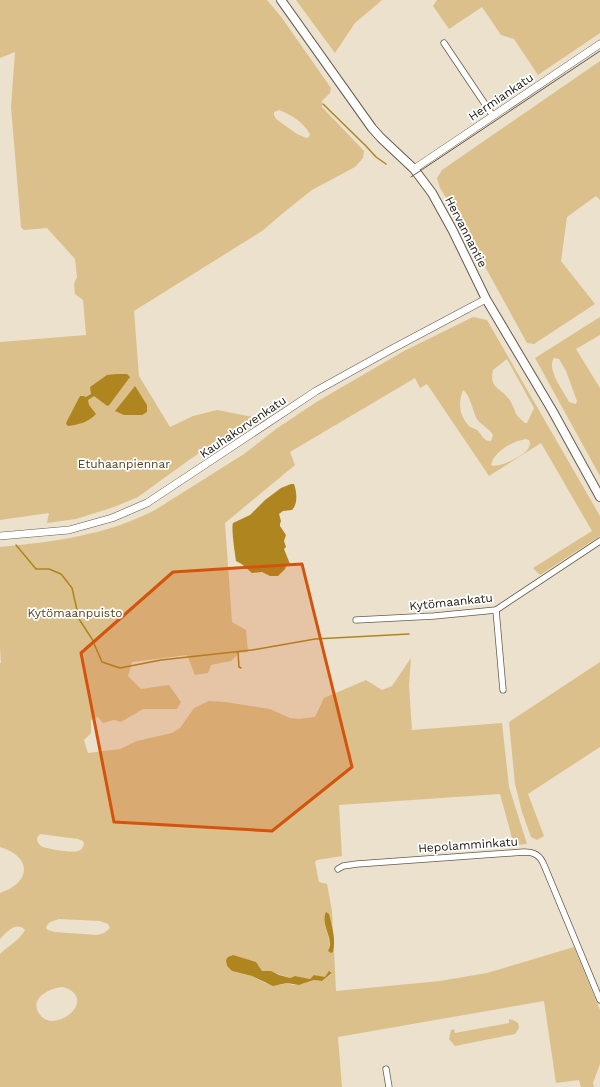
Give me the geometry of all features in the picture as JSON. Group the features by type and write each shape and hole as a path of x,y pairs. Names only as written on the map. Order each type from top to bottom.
{"main road":[{"name":"Hervannantie","path":"280,0 372,128 414,169 426,183 486,299 552,410 600,497"}],"street":[{"path":"444,43 493,116"},
{"name":"Hermiankatu","path":"414,169 600,44"},
{"name":"Kauhakorvenkatu","path":"0,536 69,530 112,518 147,503 277,416 322,388 486,299"},
{"name":"Kytömaankatu","path":"356,620 434,616 496,610 600,541"},
{"path":"496,610 503,690"},
{"name":"Hepolamminkatu","path":"338,869 343,866 357,864 524,852 534,853 541,859 544,865 600,1000"},
{"path":"386,1069 389,1087"}],"highlighted area":[{"path":"302,564 352,767 272,831 114,822 81,653 173,572"}],"green space":[{"name":"Etuhaanpiennar","path":"0,0 267,0 282,18 331,88 330,93 322,101 322,107 364,151 363,158 355,167 312,190 262,231 134,311 139,376 170,427 193,416 217,410 253,417 189,460 138,497 114,507 76,519 47,523 49,513 0,520 0,342 86,335 83,300 75,294 74,284 77,277 75,259 47,228 24,230 21,227 11,107 15,52 0,58","holes":["279,110 297,119 310,134 309,137 306,138 297,134 276,119 274,112"]},
{"path":"296,0 382,0 355,23 335,53"},
{"path":"437,0 600,0 600,33 538,75 514,39 501,35 482,7 449,29 433,6"},
{"path":"600,61 600,200 596,196 567,217 561,261 595,304 534,344 527,343 456,214 440,188 437,178 442,170"},
{"name":"Kytömaanpuisto","path":"473,317 487,320 600,516 600,536 540,575 533,568 592,531 541,443 489,476 427,384 420,388 415,378 290,452 295,465 225,523 232,622 246,630 248,652 239,653 231,661 211,665 208,673 195,675 187,655 132,662 128,676 141,689 169,685 181,702 177,709 143,709 121,722 114,720 103,723 98,717 91,720 91,733 84,740 88,753 120,749 137,741 172,733 180,728 194,708 209,701 270,709 290,718 299,719 315,717 324,698 366,680 382,690 392,686 411,658 409,685 412,730 502,723 509,787 527,844 514,845 500,794 339,805 342,856 317,860 315,862 319,882 327,884 332,911 334,946 332,925 325,916 329,949 334,949 336,991 440,981 487,973 574,947 600,1010 600,1064 593,1083 594,1087 581,1087 579,1080 556,1083 544,1001 338,1037 342,1087 0,1087 0,954 17,940 25,930 18,927 12,928 0,939 0,893 10,889 18,883 24,870 23,863 18,857 11,851 0,847 0,547 60,540 118,526 137,519 155,510 244,454 276,429 318,401 404,351","holes":["507,359 534,408 527,423 525,423 516,414 509,399 494,384 492,376 493,370","463,390 470,399 477,419 493,435 491,441 484,439 477,430 470,427 466,422 461,413 460,400","526,439 529,440 530,444 528,449 516,458 504,464 494,466 491,465 496,455 500,451 515,442","40,834 78,839 83,841 84,844 79,851 65,851 41,846 38,843 37,838","59,919 100,921 108,924 110,928 104,933 97,935 55,932 46,928 51,922","231,955 254,962 262,971 269,971 290,978 295,976 310,979 315,975 326,977 330,971 332,974 322,981 314,980 303,984 293,985 287,983 280,985 265,983 252,976 232,971 227,966","63,987 73,992 77,999 76,1006 72,1012 64,1018 56,1021 48,1020 41,1016 36,1005 41,996 51,990"]},
{"path":"600,317 600,335 576,349 600,388 600,476 535,358","holes":["554,358 559,359 566,371 577,401 576,404 569,402 554,374 552,363"]},
{"path":"600,662 600,747 528,794 544,836 537,840 531,837 522,812 515,784 509,722"},
{"path":"509,1019 518,1023 519,1028 515,1034 455,1046 449,1039 451,1030 454,1029 455,1033 509,1023"}],"shaded area":[{"path":"127,374 130,377 110,404 108,406 106,405 94,396 88,400 89,405 96,414 83,423 68,426 66,424 67,421 80,396 86,397 91,394 90,387 107,375"},
{"path":"135,386 147,405 147,412 142,415 124,415 115,411"},
{"path":"294,484 296,491 294,508 292,510 283,511 279,514 281,521 280,526 286,535 284,541 286,547 284,549 290,564 287,564 285,569 278,576 270,576 262,572 252,573 236,561 233,523 250,515 265,500 281,488"},
{"path":"326,912 329,914 334,938 333,952 331,953 328,951 330,942 325,922"},
{"path":"233,955 256,962 262,971 271,971 290,978 295,976 310,979 314,975 325,977 329,971 332,973 322,981 314,980 299,985 287,983 273,986 252,976 232,971 227,966 226,960 228,957"}],"waterway":[{"path":"323,104 376,157 386,164"},
{"path":"16,545 36,569 49,569 61,574 72,588 79,619 92,639 102,662 120,668 161,660 252,650 315,639 409,634"},
{"path":"238,652 239,667 241,668"}],"tram line":[{"path":"411,177 600,51"}]}
